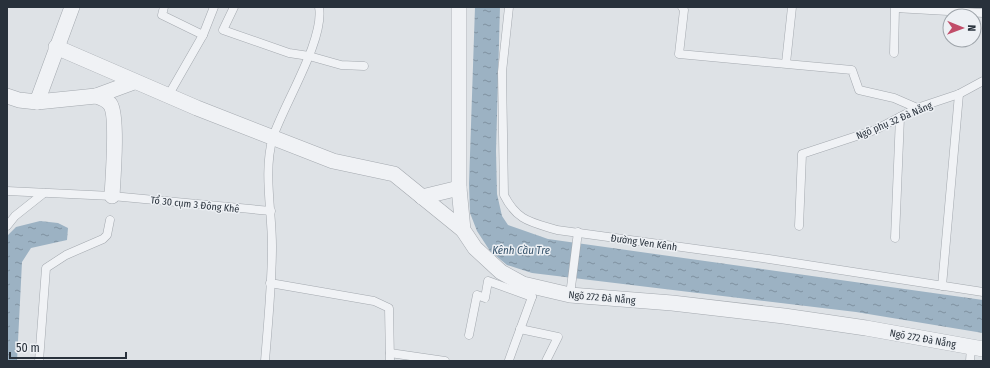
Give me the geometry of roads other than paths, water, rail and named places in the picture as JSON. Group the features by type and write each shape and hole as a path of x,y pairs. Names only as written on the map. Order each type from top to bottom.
{"street":[{"path":"37,102 72,7"},
{"name":"Ngõ 272 Đà Nẵng","path":"459,7 459,188 463,230 475,248 501,272 522,284 784,316 866,328 975,352"},
{"path":"56,47 134,82 332,161 394,174 463,230"},
{"path":"7,96 19,100 37,102 96,96 134,82"},
{"path":"96,96 111,104 114,118 112,196"},
{"path":"422,197 459,188"}],"lane":[{"path":"164,7 162,15 203,35"},
{"path":"168,96 203,35 215,8 214,7"},
{"path":"234,7 223,30 289,53 309,56 341,65 364,66"},
{"path":"265,361 270,283 271,211 268,182 273,138 309,56 321,17 319,7"},
{"name":"Đường Ven Kênh","path":"509,7 502,72 504,195 510,207 524,220 577,235 769,259 983,292"},
{"path":"682,7 684,10 679,54 852,70 860,90 894,98 917,108"},
{"path":"786,63 792,7"},
{"path":"894,53 895,8 983,13"},
{"name":"Ngõ phụ 32 Đà Nẵng","path":"799,226 802,154 875,130 917,108 959,94 983,80"},
{"path":"942,286 959,94"},
{"path":"895,238 900,117"},
{"name":"Tổ 30 cụm 3 Đông Khê","path":"7,190 112,196 271,211"},
{"path":"7,226 15,216 44,193"},
{"path":"39,361 46,268 66,255 103,239 107,235 110,220"},
{"path":"570,289 577,235"},
{"path":"469,335 477,295 485,298 488,281 532,297"},
{"path":"270,283 374,301 389,308 390,357 445,361"},
{"path":"522,284 532,297"},
{"path":"509,360 532,297"},
{"path":"520,329 558,337 546,361"}],"water":[{"name":"Kênh Cầu Tre","path":"475,7 500,7 496,151 497,194 502,216 508,225 548,239 983,300 983,333 856,312 532,273 507,265 490,251 477,231 470,213 469,184"},
{"path":"40,221 58,223 68,228 67,240 31,248 22,262 17,361 7,361 7,236 16,227"}]}
